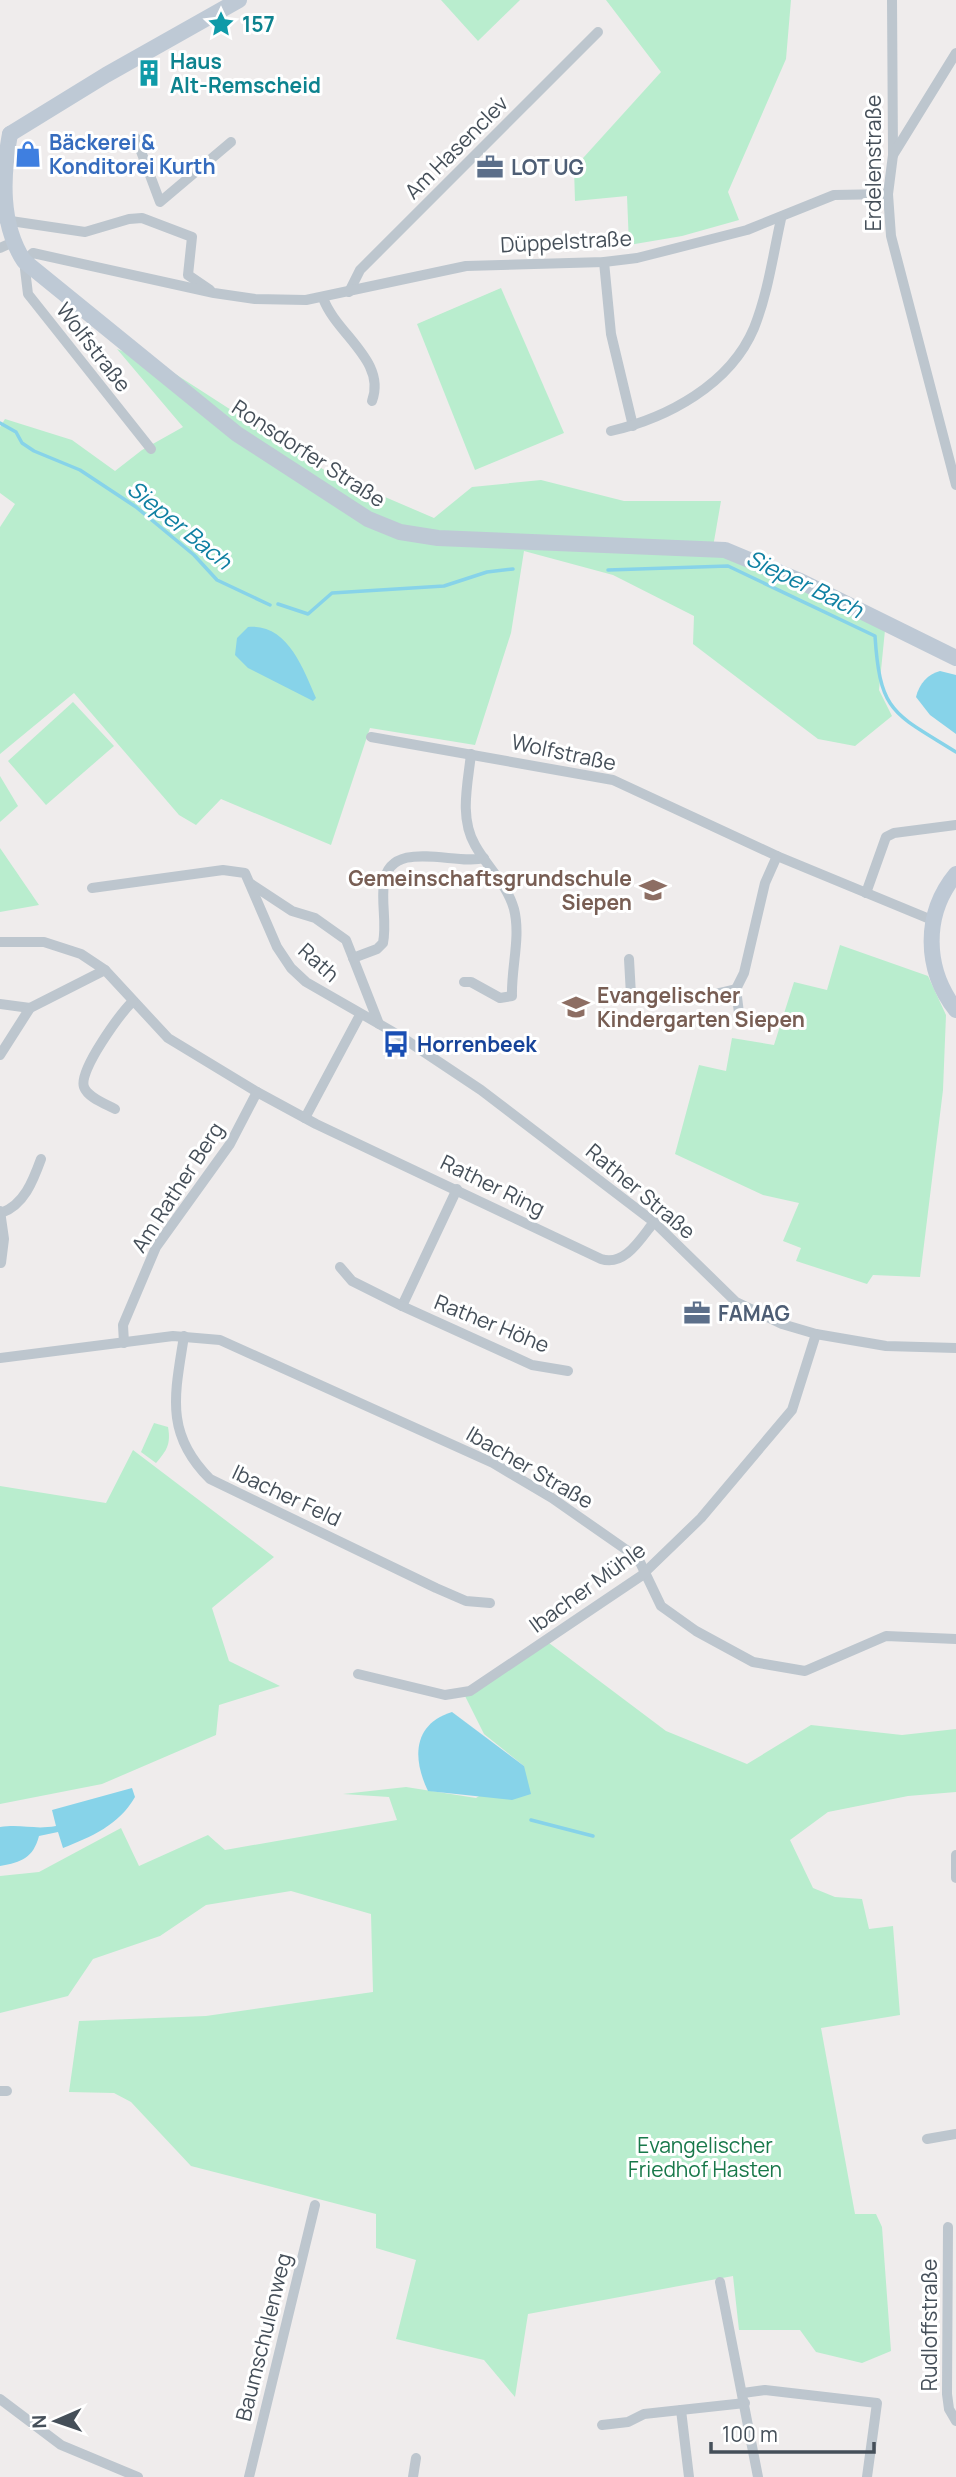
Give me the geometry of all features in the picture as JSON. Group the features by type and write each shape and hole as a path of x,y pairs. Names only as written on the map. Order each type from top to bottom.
{"main road":[{"path":"5,131 239,0"},
{"name":"Ronsdorfer Straße","path":"5,131 1,188 5,245 237,434 345,505 383,526 438,538 724,550 789,576 956,658"},
{"path":"956,874 944,890 932,920 935,968 956,1010"}],"street":[{"name":"Erdelenstraße","path":"892,0 893,155 888,194 893,248 956,485"},
{"name":"Am Hasenclev","path":"349,292 360,270 598,32"},
{"path":"893,155 956,53"},
{"path":"136,138 160,202"},
{"path":"151,220 160,202 232,142"},
{"name":"Düppelstraße","path":"23,261 33,253 211,292 265,299 323,298 466,266 604,262 718,239 767,220 781,219 790,210 834,195 888,194"},
{"path":"4,220 85,232 129,219 151,220 192,237 188,275 208,286 211,292"},
{"path":"611,431 633,426 695,396 713,381 741,349 753,332 762,306 781,219"},
{"name":"Wolfstraße","path":"23,261 28,294 151,449"},
{"path":"604,262 611,334 633,426"},
{"path":"323,298 327,310 373,368 377,387 372,401"},
{"name":"Wolfstraße","path":"371,737 613,780 777,856 932,920"},
{"path":"464,982 471,982 500,998 512,996 514,909 506,890 471,836 467,819 471,754"},
{"path":"866,893 886,837 956,825"},
{"name":"Rath","path":"353,958 377,949 384,936 384,881 394,864 415,856 473,862 484,858"},
{"path":"740,1021 736,989 744,973 765,883 777,856"},
{"name":"Rath","path":"92,888 223,870 244,873 251,884 261,916 291,968 312,986 360,1015"},
{"name":"Rath","path":"251,884 292,911 326,926 346,940 379,1024"},
{"name":"Rather Ring","path":"0,942 60,945 106,971 168,1038 257,1092 305,1118 607,1261 622,1258 654,1222"},
{"path":"629,959 631,995 702,997 736,989"},
{"path":"0,1055 30,1008 106,971"},
{"path":"115,1109 89,1094 83,1082 85,1071 116,1018 132,1001"},
{"path":"0,1004 30,1008"},
{"path":"305,1118 360,1015"},
{"name":"Rather Straße","path":"360,1015 379,1024 481,1090 654,1222 736,1301 782,1324 816,1334 886,1346 956,1348"},
{"name":"Am Rather Berg","path":"124,1343 123,1325 156,1247 230,1144 257,1092"},
{"path":"0,1264 4,1239 0,1212 14,1208 32,1182 41,1159"},
{"name":"Rather Höhe","path":"402,1306 457,1189"},
{"name":"Rather Höhe","path":"340,1267 352,1281 402,1306 532,1365 568,1371"},
{"name":"Ibacher Mühle","path":"358,1674 445,1695 470,1691 645,1573 701,1518 792,1410 816,1334"},
{"name":"Ibacher Straße","path":"0,1358 184,1336 220,1340 493,1463 630,1550 638,1558 661,1606 733,1653 765,1665 793,1671 812,1670 866,1642 886,1636 956,1639"},
{"name":"Ibacher Feld","path":"184,1336 176,1392 177,1427 190,1457 210,1479 436,1588 466,1601 490,1603"},
{"path":"956,1854 956,1878"},
{"path":"927,2138 956,2134"},
{"name":"Baumschulenweg","path":"249,2477 315,2205"},
{"name":"Rudloffstraße","path":"948,2227 947,2394 949,2409 956,2421"},
{"path":"720,2281 758,2477"},
{"path":"602,2425 744,2398 765,2390 877,2403 867,2477"},
{"path":"0,2399 61,2445 138,2477"},
{"path":"681,2410 689,2477"},
{"path":"413,2477 416,2458"}],"green space":[{"path":"441,0 520,0 478,41"},
{"path":"606,0 791,0 786,59 728,192 739,220 682,236 629,245 627,196 575,201 574,168 661,72"},
{"path":"501,288 564,433 475,470 417,324"},
{"path":"117,349 166,368 329,473 434,518 472,487 541,480 624,501 721,501 713,547 885,630 879,690 892,716 855,746 818,739 693,644 694,616 613,575 524,551 511,633 475,745 370,728 331,845 221,799 196,825 179,815 74,693 0,754 0,527 15,504 0,493 0,427 5,419 72,440 115,471 142,450 183,427"},
{"path":"73,702 114,746 46,805 8,761"},
{"path":"0,776 18,806 0,822"},
{"path":"0,848 39,905 0,912"},
{"path":"840,945 928,976 946,1015 943,1090 920,1277 873,1275 867,1284 796,1261 801,1248 783,1241 799,1203 763,1195 675,1154 699,1065 726,1071 732,1038 774,1045 794,982 827,990"},
{"path":"154,1423 168,1427 169,1433 167,1447 156,1463 141,1452"},
{"path":"133,1450 274,1557 212,1608 229,1661 280,1686 219,1705 216,1735 102,1784 0,1804 0,1486 106,1503"},
{"name":"Evangelischer Friedhof Hasten","path":"549,1643 666,1731 747,1764 811,1725 902,1735 956,1729 956,1792 908,1796 828,1812 790,1840 813,1888 835,1897 862,1899 869,1929 893,1926 900,2015 821,2028 855,2214 876,2214 882,2227 891,2351 862,2363 816,2352 800,2330 739,2330 733,2276 528,2314 515,2397 484,2360 396,2339 416,2260 376,2248 376,2214 191,2166 131,2102 114,2093 69,2092 79,2021 206,2016 373,1992 371,1914 291,1891 206,1905 160,1936 93,1959 68,1996 0,2013 0,1876 39,1872 121,1828 139,1866 208,1835 225,1850 397,1820 389,1797 343,1794 406,1787 476,1798 524,1766 484,1734 464,1694"}],"water":[{"path":"248,627 273,632 292,650 316,698 313,701 248,668 235,655 237,638"},
{"path":"940,671 956,675 956,734 930,715 916,697 925,680"},
{"path":"452,1712 524,1766 531,1794 512,1800 428,1791 420,1766 419,1744 430,1725 439,1717"},
{"path":"132,1788 135,1797 121,1815 104,1829 63,1848 58,1832 39,1836 26,1858 0,1866 0,1827 56,1826 52,1810"}],"waterway":[{"name":"Sieper Bach","path":"0,423 16,432 22,443 34,451 80,470 136,507 194,555 217,580 270,605"},
{"name":"Sieper Bach","path":"608,570 728,566 875,636 881,682 894,709 904,719 956,752"},
{"name":"Sieper Bach","path":"278,604 308,614 332,593 444,586 487,572 513,569"},
{"path":"531,1820 593,1836"}],"place":[{"name":"157","path":"221,24"},
{"name":"Haus Alt-Remscheid","path":"149,73"},
{"name":"Bäckerei & Konditorei Kurth","path":"28,154"},
{"name":"LOT UG","path":"490,167"},
{"name":"Gemeinschaftsgrundschule Siepen","path":"653,890"},
{"name":"Evangelischer Kindergarten Siepen","path":"576,1007"},
{"name":"Horrenbeek","path":"396,1044"},
{"name":"FAMAG","path":"697,1313"}]}
